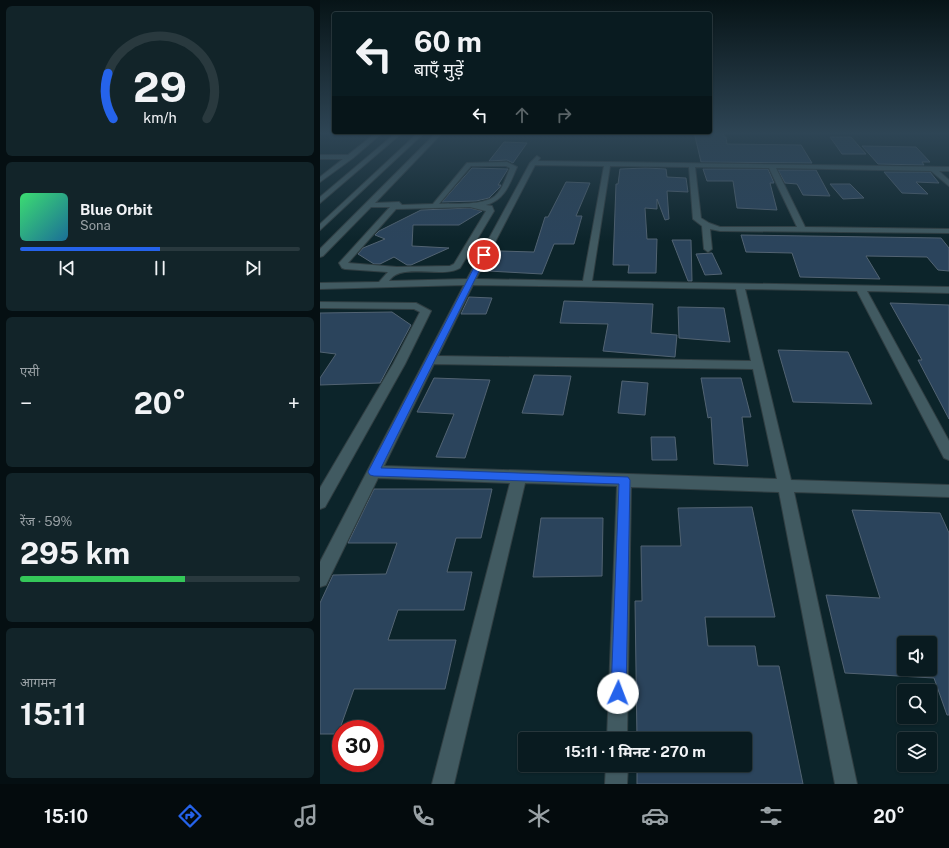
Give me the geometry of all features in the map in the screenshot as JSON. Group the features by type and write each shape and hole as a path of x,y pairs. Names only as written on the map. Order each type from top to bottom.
{"street":[{"path":"320,180 334,169"},
{"path":"320,201 357,169"},
{"path":"320,228 384,169"},
{"path":"320,254 405,169"},
{"path":"436,203 465,169"},
{"path":"369,205 491,203 500,195 513,169"},
{"path":"320,579 470,282 531,169"},
{"path":"586,284 606,169"},
{"path":"692,169 697,219 706,225 720,229 949,231"},
{"path":"773,169 802,230"},
{"path":"899,169 949,169"},
{"path":"932,169 949,184"},
{"path":"382,285 387,277 397,270 452,269 457,266 490,211 489,208 470,205 394,207 389,210 343,263 345,266 397,270"},
{"path":"706,225 708,249"},
{"path":"320,286 470,282 949,290"},
{"path":"740,286 785,485 846,784"},
{"path":"860,288 949,454"},
{"path":"320,305 416,306 426,311 399,364 320,502"},
{"path":"430,360 758,365"},
{"path":"374,472 949,491"},
{"path":"443,784 519,476"},
{"path":"617,732 624,480"},
{"path":"616,784 617,772"}],"building":[{"path":"471,169 508,169 498,185 501,185 500,187 489,198 476,201 442,202"},
{"path":"620,169 666,169 667,177 686,178 688,192 667,191 669,219 665,220 657,199 657,209 645,208 647,239 657,239 656,273 628,273 629,265 613,265 616,184 618,184"},
{"path":"703,169 768,169 774,183 770,183 777,210 737,208 733,181 707,181"},
{"path":"778,170 816,170 830,196 803,195 797,184 785,183"},
{"path":"884,172 930,172 939,183 916,182 928,194 902,193"},
{"path":"566,182 590,183 576,216 582,216 574,244 554,244 542,274 488,271 500,251 534,252 545,217 548,217"},
{"path":"830,184 850,184 864,198 843,199"},
{"path":"470,208 482,211 459,225 413,225 412,246 449,248 411,265 407,265 394,257 380,264 374,264 358,254 363,248 385,239 375,235 379,231 421,210"},
{"path":"741,235 941,238 949,248 949,271 938,270 927,257 866,256 880,279 800,277 792,253 746,252"},
{"path":"672,240 691,240 692,281 688,281"},
{"path":"712,253 722,274 705,275 696,254"},
{"path":"469,297 492,298 486,314 461,314"},
{"path":"564,301 653,304 651,333 677,335 675,357 603,351 608,324 560,323"},
{"path":"890,303 949,305 949,419 918,360 922,360"},
{"path":"678,307 724,308 730,342 679,338"},
{"path":"392,312 411,325 380,383 320,385 320,378 336,354 320,352 320,313"},
{"path":"778,350 848,352 872,404 793,402"},
{"path":"534,375 571,376 563,415 522,413"},
{"path":"434,378 490,380 465,458 436,457 454,414 417,412"},
{"path":"701,378 741,378 751,417 742,417 748,466 714,464 711,417 708,418"},
{"path":"622,381 648,383 645,415 618,413"},
{"path":"651,437 675,437 677,460 652,460"},
{"path":"374,489 492,489 481,538 456,538 447,572 472,572 464,610 398,610 388,640 456,640 445,689 354,689 343,720 332,720 332,734 320,734 320,603 333,575 386,574 397,543 348,543"},
{"path":"752,507 775,617 705,617 708,646 755,646 758,666 779,666 803,784 637,784 637,772 752,772 752,732 637,732 635,601 642,601 641,546 681,546 678,508"},
{"path":"852,510 940,513 949,533 949,715 947,715 934,678 898,676 937,676 937,636 897,636 897,676 845,673 826,595 880,598"},
{"path":"541,518 603,518 602,576 533,577"}],"route":[{"path":"484,255 374,472 624,480 618,693"}]}
